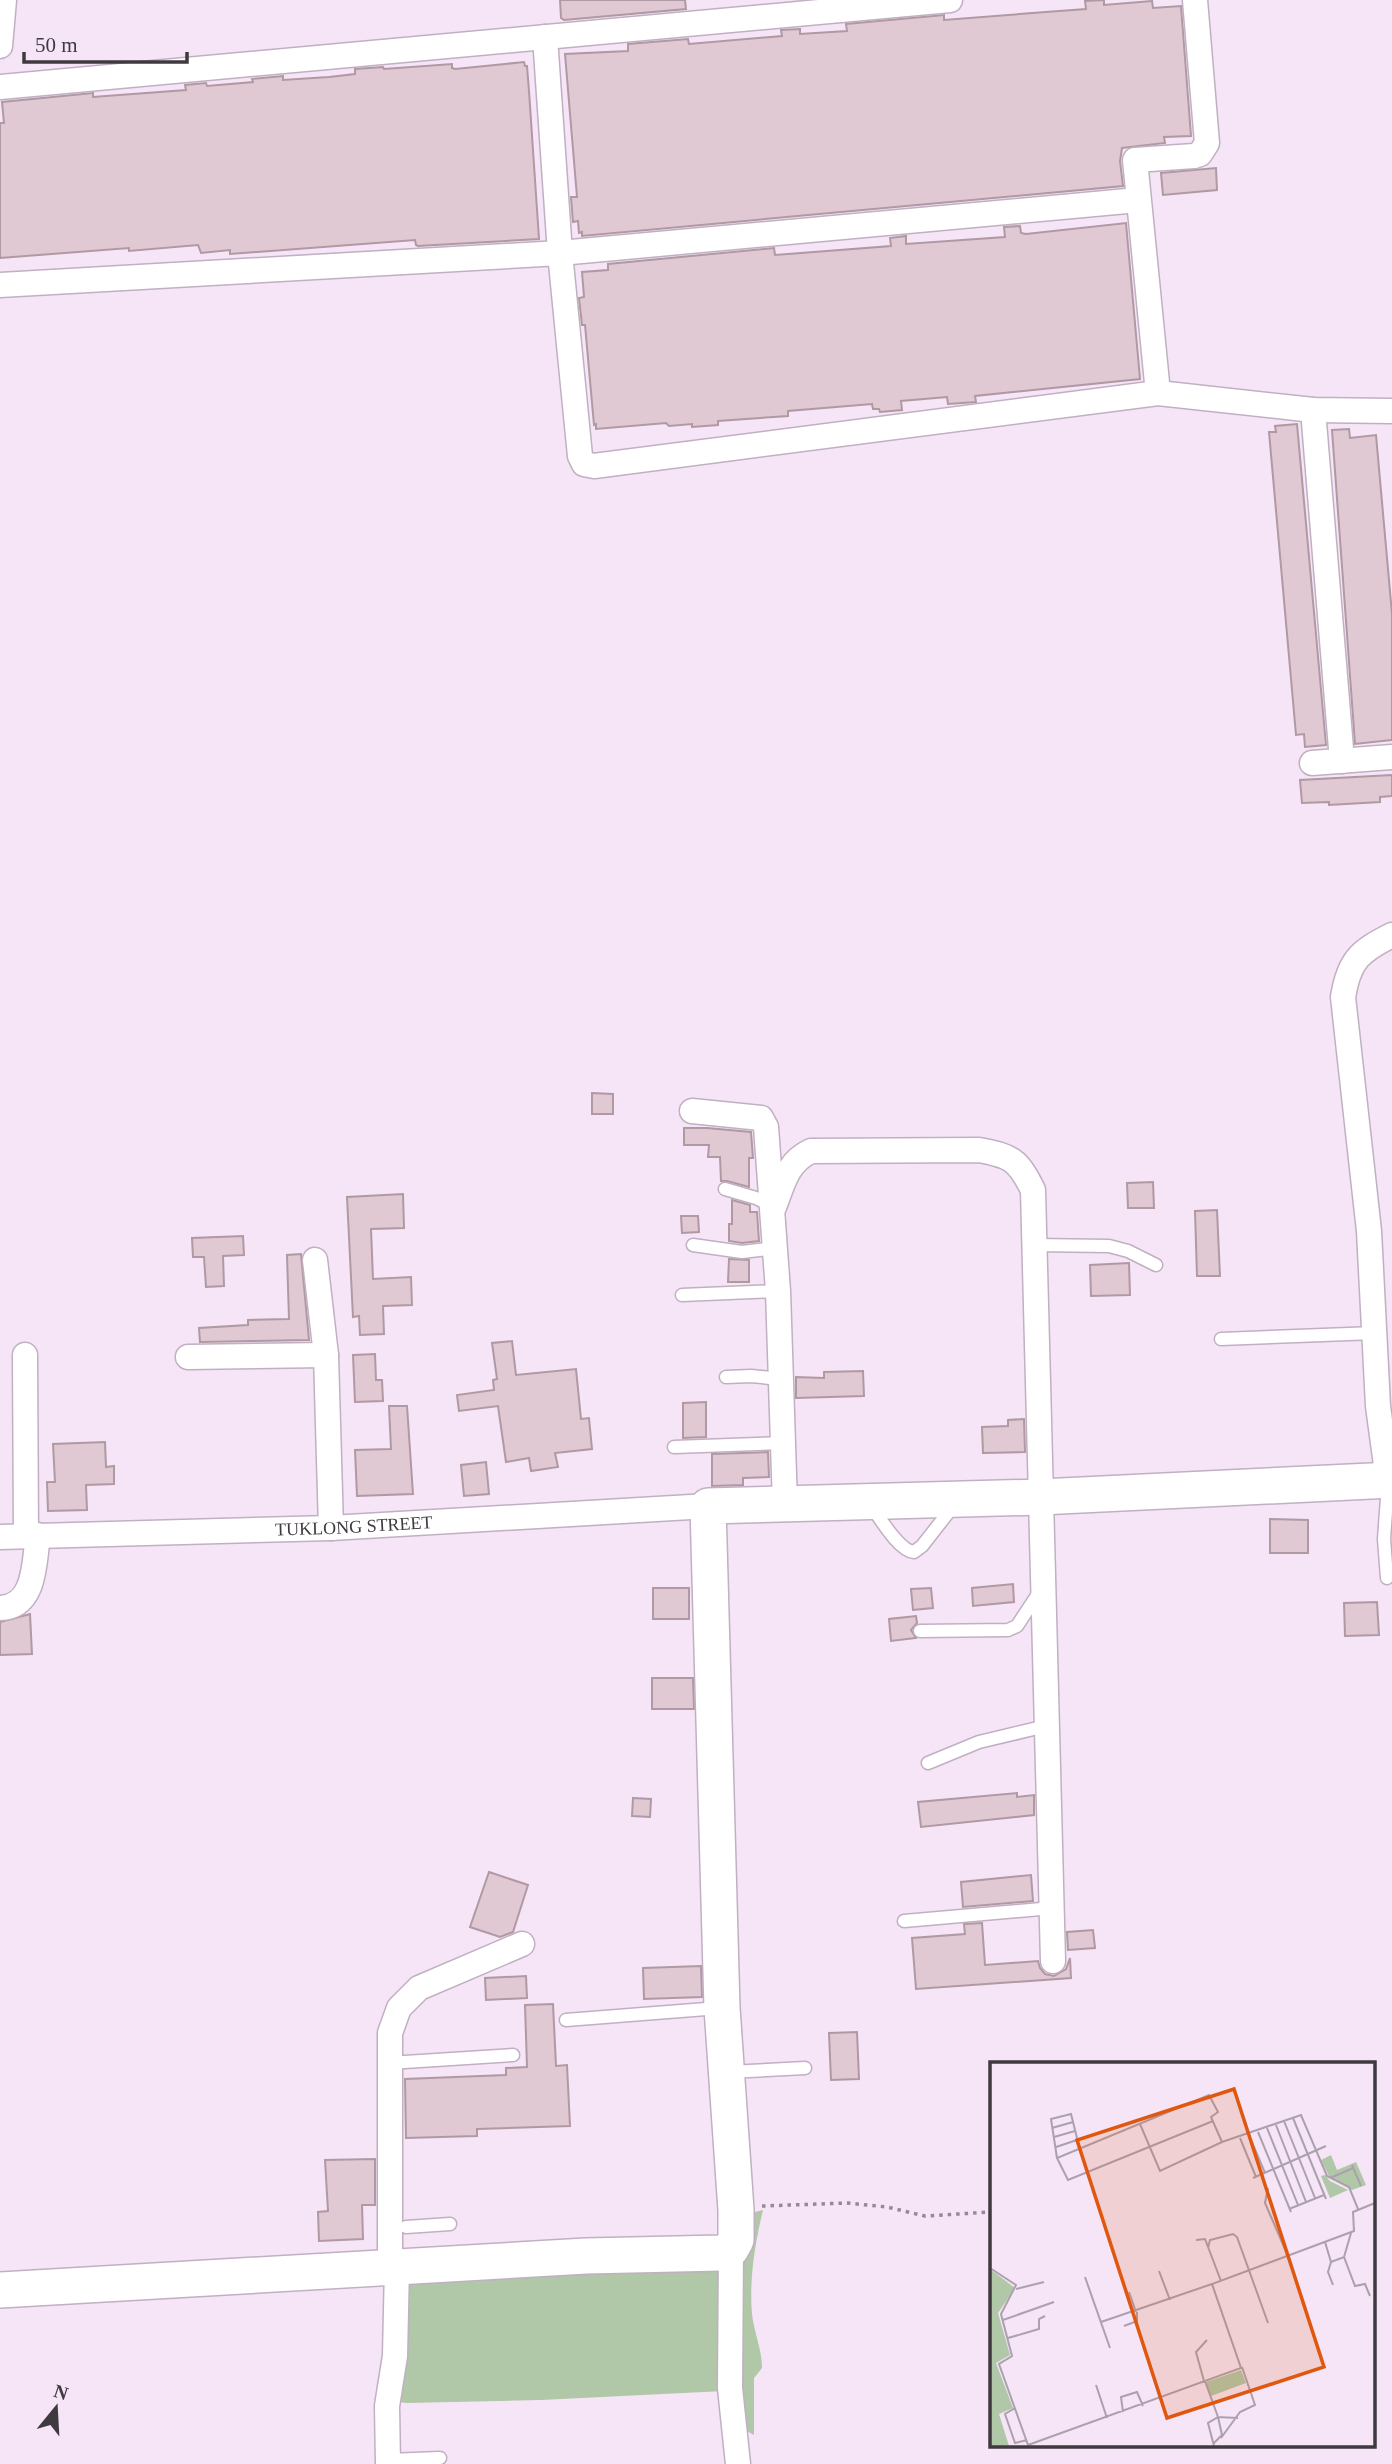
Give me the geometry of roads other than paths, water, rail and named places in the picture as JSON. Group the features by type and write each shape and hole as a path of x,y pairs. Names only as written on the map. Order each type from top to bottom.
{"street":[{"path":"0,87 950,0"},
{"path":"1158,393 1135,160 1194,156 1200,154 1206,143 1195,0"},
{"path":"0,46 3,1"},
{"path":"545,37 560,253 580,456 584,464 594,466 1158,393 1313,410 1392,415"},
{"path":"0,285 560,253 1138,201"},
{"path":"1313,410 1342,761"},
{"path":"1312,763 1392,757"},
{"path":"738,2464 730,2388 731,2249 736,2240 736,2210 722,2008 708,1506 1040,1497 1390,1480 1378,1406 1369,1231 1343,997 1346,977 1353,962 1367,947 1392,935"},
{"path":"692,1111 761,1118 766,1127 774,1207 785,1505"},
{"path":"774,1207 790,1165 798,1156 811,1151 979,1150 1004,1155 1023,1169 1033,1190 1053,1961"},
{"path":"315,1260 326,1355 331,1528"},
{"path":"0,1608 10,1608 24,1598 31,1587 32,1535 25,1354"},
{"path":"188,1357 326,1355"},
{"name":"TUKLONG STREET","path":"0,1537 331,1528 708,1506"},
{"path":"388,2462 387,2406 395,2356 394,2266 397,2228 390,2033 399,2008 419,1988 522,1944"},
{"path":"0,2290 586,2256 720,2253 731,2249"}],"lane":[{"path":"725,1189 756,1198 774,1207"},
{"path":"693,1245 742,1252 776,1248"},
{"path":"1034,1245 1109,1246 1128,1251 1156,1265"},
{"path":"682,1295 778,1291"},
{"path":"1221,1339 1375,1333"},
{"path":"726,1377 781,1379"},
{"path":"674,1447 783,1443"},
{"path":"1387,1578 1384,1539 1390,1480"},
{"path":"868,1503 901,1546 908,1552 914,1552 922,1546 959,1499"},
{"path":"920,1631 1008,1630 1017,1626 1042,1588"},
{"path":"928,1763 979,1742 1046,1726"},
{"path":"904,1921 1052,1908"},
{"path":"566,2020 722,2008"},
{"path":"389,2063 513,2055"},
{"path":"725,2072 805,2068"},
{"path":"397,2228 450,2224"},
{"path":"388,2462 440,2458"}]}
